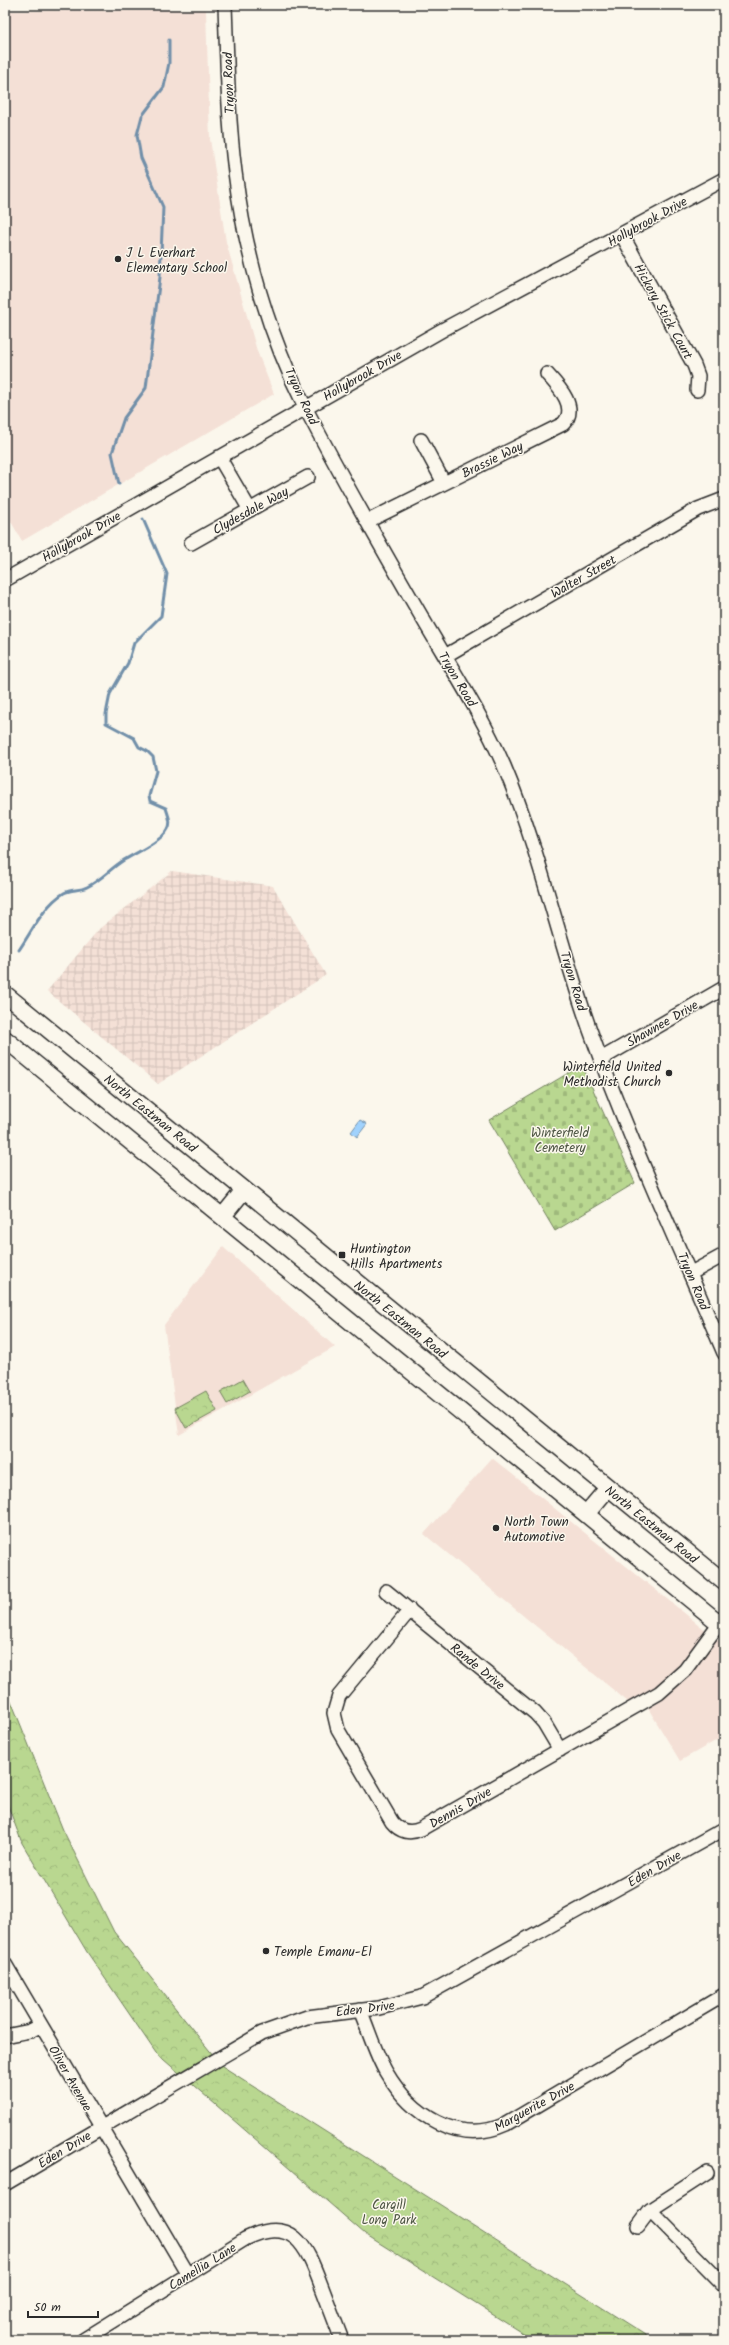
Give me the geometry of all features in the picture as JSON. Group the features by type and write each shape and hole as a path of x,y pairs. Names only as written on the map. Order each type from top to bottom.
{"main road":[{"name":"North Eastman Road","path":"5,994 724,1582"},
{"path":"5,1039 586,1514 722,1622"},
{"path":"223,1216 244,1190"},
{"path":"586,1514 608,1488"}],"street":[{"name":"Tryon Road","path":"225,5 230,120 242,216 266,309 306,408 368,521 486,727 514,790 582,1008 601,1059 724,1353"},
{"name":"Hollybrook Drive","path":"5,580 444,329 724,179"},
{"name":"Hickory Stick Court","path":"622,235 694,365 698,376 697,390"},
{"name":"Brassie Way","path":"368,521 565,422 569,414 569,405 560,388 547,374"},
{"path":"421,440 444,483"},
{"path":"219,457 250,510"},
{"name":"Clydesdale Way","path":"191,543 308,477"},
{"name":"Walter Street","path":"445,656 698,509 724,499"},
{"name":"Shawnee Drive","path":"601,1059 724,988"},
{"path":"690,1273 724,1255"},
{"name":"Rande Drive","path":"386,1591 536,1713 544,1723 560,1750"},
{"name":"Dennis Drive","path":"410,1610 341,1693 334,1709 338,1730 398,1828 409,1832 421,1829 664,1690 689,1665 722,1622"},
{"name":"Eden Drive","path":"5,2184 272,2028 320,2014 403,2004 438,1990 724,1829"},
{"name":"Oliver Avenue","path":"5,1964 100,2128 188,2274"},
{"name":"Marguerite Drive","path":"360,2010 383,2065 403,2094 427,2114 448,2128 473,2132 489,2131 506,2124 724,1995"},
{"path":"5,2036 30,2031 40,2026"},
{"path":"638,2226 650,2210 707,2173"},
{"path":"650,2210 724,2285"},
{"name":"Camellia Lane","path":"83,2340 252,2236 270,2230 285,2231 297,2238 309,2253 342,2340"}],"shaded area":[{"name":"J L Everhart Elementary School","path":"206,10 210,139 226,242 257,351 274,394 22,541 5,511 5,11"},
{"path":"172,871 273,886 326,975 158,1084 47,991 99,929"},
{"path":"223,1247 335,1347 179,1435 164,1325"},
{"path":"492,1458 724,1645 724,1736 680,1761 640,1695 628,1702 424,1534"}],"green space":[{"name":"Winterfield Cemetery","path":"582,1065 635,1183 555,1231 489,1120"},
{"path":"243,1379 250,1391 227,1404 220,1392"},
{"path":"206,1391 217,1411 186,1428 175,1408"},
{"name":"Cargill Long Park","path":"5,1686 63,1830 114,1932 222,2066 653,2340 533,2340 365,2234 156,2053 87,1952 22,1843 5,1798"}],"water":[{"path":"360,1120 367,1124 357,1137 351,1132"}],"waterway":[{"path":"119,484 112,453 124,418 146,388 160,277 163,207 141,158 137,135 142,116 164,87 169,63 169,40"},
{"path":"19,950 44,911 57,898 64,893 84,888 92,884 119,863 161,838 170,824 166,808 150,801 149,796 156,771 153,757 147,751 139,747 134,738 106,723 106,714 110,694 128,663 134,643 161,616 167,574 143,519"}],"place":[{"name":"J L Everhart Elementary School","path":"118,259"},
{"name":"Winterfield United Methodist Church","path":"669,1073"},
{"name":"Huntington Hills Apartments","path":"342,1255"},
{"name":"North Town Automotive","path":"496,1528"},
{"name":"Temple Emanu-El","path":"266,1951"}]}
